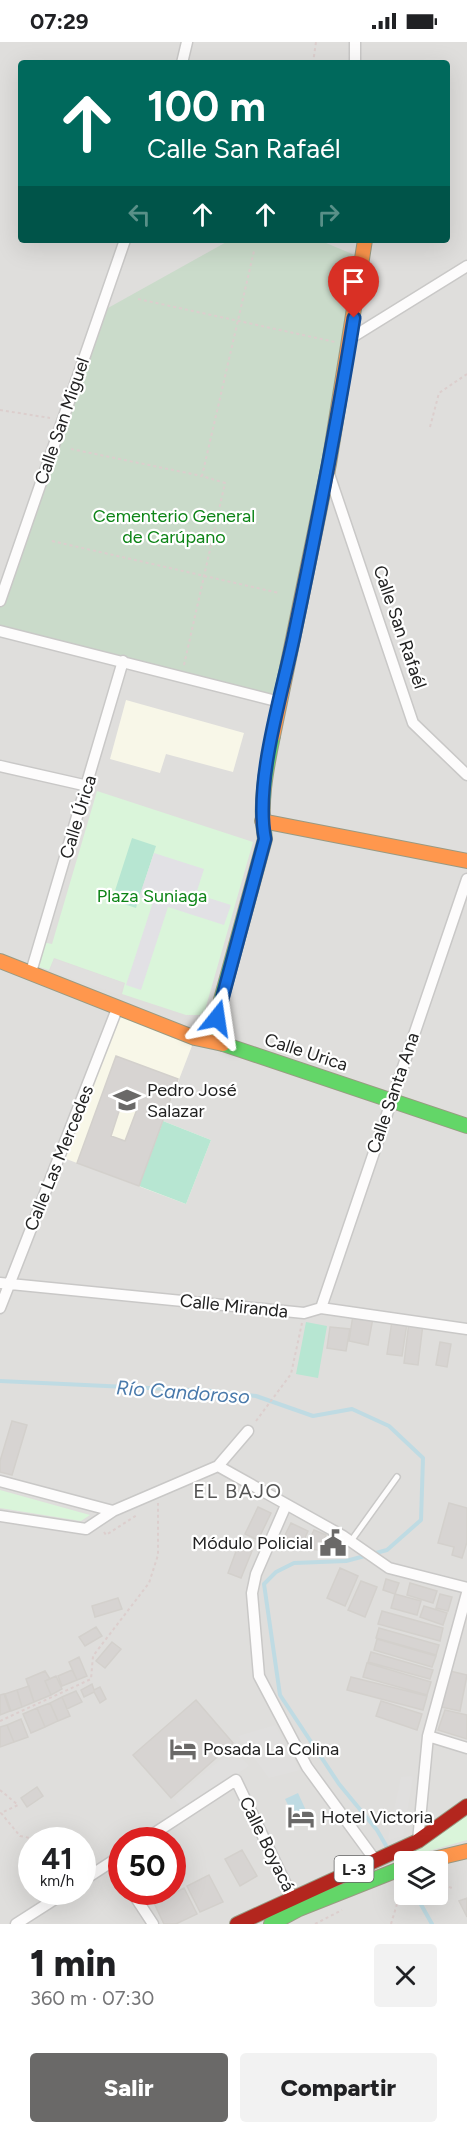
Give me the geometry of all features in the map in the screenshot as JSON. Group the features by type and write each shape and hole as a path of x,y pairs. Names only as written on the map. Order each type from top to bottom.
{"main road":[{"name":"Calle San Rafaél","path":"210,1040 265,839 262,821 267,765 328,471 365,243"},
{"path":"262,821 467,861"},
{"name":"Calle Urica","path":"0,961 195,1038 210,1040 467,1126"},
{"name":"L-3","path":"271,1924 296,1903 375,1860 418,1840 467,1806"},
{"path":"448,1856 467,1851"},
{"name":"L-3","path":"237,1924 296,1903 394,1877"}],"street":[{"path":"183,60 187,42"},
{"path":"354,60 356,42"},
{"name":"Calle San Miguel","path":"0,602 124,243"},
{"path":"350,341 467,266"},
{"name":"Calle San Rafaél","path":"328,471 413,723 467,775"},
{"path":"0,630 280,702"},
{"name":"Calle Úrica","path":"31,972 88,786 123,661"},
{"path":"0,766 88,786"},
{"name":"Calle Santa Ana","path":"321,1308 467,879"},
{"name":"Calle Las Mercedes","path":"0,1308 4,1284 61,1157 117,1009"},
{"name":"Calle Miranda","path":"4,1284 304,1313 321,1308 467,1329"},
{"path":"0,1516 86,1529 113,1511 218,1466 248,1431"},
{"path":"218,1466 351,1541 389,1568 467,1588"},
{"path":"0,1481 113,1511"},
{"path":"286,1505 256,1574 252,1593 259,1676 307,1767 375,1860"},
{"path":"418,1840 428,1736 467,1593"},
{"path":"428,1736 467,1748"},
{"name":"Calle Boyacá","path":"164,1827 236,1780 296,1903"},
{"path":"16,1924 46,1905"},
{"path":"141,1905 153,1924"}],"lane":[{"path":"351,1541 397,1477"}],"path":[{"path":"313,60 316,42"},
{"path":"202,476 236,320 254,251"},
{"path":"138,299 350,341"},
{"path":"430,427 439,393 467,374"},
{"path":"0,410 38,415 53,419 61,425"},
{"path":"71,449 202,476 225,483 181,676"},
{"path":"52,541 279,593"},
{"path":"262,1413 291,1374 304,1313"},
{"path":"0,1721 91,1678 93,1656 149,1583 158,1555 158,1500"},
{"path":"0,1790 18,1805 1,1813 18,1834"},
{"path":"448,1886 454,1889"},
{"path":"391,1924 396,1905"}],"shaded area":[{"path":"0,42 467,42 467,1924 0,1924"},
{"path":"126,700 244,733 233,772 166,754 160,773 110,759"},
{"path":"154,853 204,869 196,894 231,905 224,925 168,907 141,990 126,985 153,902 139,897"},
{"path":"54,959 124,983 120,995 50,971"},
{"name":"Pedro José Salazar","path":"117,1009 195,1038 163,1121 211,1140 186,1204 61,1157"},
{"path":"275,1725 300,1770 269,1778 238,1736"},
{"path":"233,1749 249,1766 183,1809 174,1799"},
{"path":"413,1776 402,1844 394,1847 388,1838 401,1777"}],"green space":[{"name":"Cementerio General de Carúpano","path":"225,243 326,243 364,259 280,702 0,631 0,601 99,313"},
{"name":"Plaza Suniaga","path":"97,791 253,842 205,1010 200,1015 186,1015 122,994 125,983 54,958 49,970 36,966 42,942 52,944"},
{"path":"132,838 156,846 136,908 112,900"},
{"path":"163,1121 211,1140 186,1204 139,1186"},
{"path":"306,1322 327,1326 318,1378 296,1374"},
{"path":"0,1490 90,1515 81,1521 0,1508"},
{"path":"467,1816 467,1840 429,1851 407,1851"}],"water":[{"path":"298,1793 309,1817 297,1823 285,1799"}],"building":[{"path":"116,1056 178,1079 139,1186 77,1163","holes":["123,1099 139,1104 125,1141 111,1136"]},
{"path":"353,1315 373,1318 368,1345 349,1341"},
{"path":"392,1321 407,1323 402,1356 387,1354"},
{"path":"409,1322 423,1324 418,1365 404,1363"},
{"path":"330,1327 350,1329 346,1351 327,1348"},
{"path":"440,1342 451,1344 447,1367 436,1365"},
{"path":"12,1421 27,1425 12,1475 0,1472 0,1461"},
{"path":"449,1503 467,1508 467,1542 462,1558 452,1555 454,1547 438,1543"},
{"path":"258,1507 271,1513 258,1540 245,1534"},
{"path":"291,1523 308,1531 302,1544 284,1537"},
{"path":"314,1530 326,1535 320,1550 305,1549"},
{"name":"Módulo Policial","path":"330,1536 341,1542 336,1550 326,1545"},
{"path":"238,1546 252,1551 241,1578 228,1573"},
{"path":"340,1568 358,1576 345,1606 327,1598"},
{"path":"386,1579 399,1583 395,1594 383,1590"},
{"path":"361,1581 377,1587 365,1617 348,1610"},
{"path":"410,1583 437,1591 433,1603 407,1595"},
{"path":"395,1594 421,1601 417,1615 391,1608"},
{"path":"440,1594 452,1597 448,1611 436,1608"},
{"path":"118,1598 122,1609 95,1617 92,1606"},
{"path":"424,1606 447,1613 443,1625 420,1617"},
{"path":"382,1611 443,1628 440,1641 378,1624"},
{"path":"96,1627 102,1636 85,1646 79,1637"},
{"path":"379,1628 439,1645 436,1655 376,1638"},
{"path":"377,1639 436,1656 432,1667 374,1650"},
{"path":"112,1642 121,1649 105,1668 96,1661"},
{"path":"371,1652 433,1670 430,1679 368,1662"},
{"path":"79,1657 87,1676 77,1680 69,1662"},
{"path":"367,1663 431,1682 427,1695 363,1677"},
{"path":"72,1670 77,1680 62,1686 58,1676"},
{"path":"45,1671 50,1679 45,1681 51,1695 34,1702 26,1679"},
{"path":"450,1671 467,1675 460,1711 441,1707"},
{"path":"56,1676 62,1689 51,1695 45,1681"},
{"path":"351,1677 427,1696 423,1710 347,1690"},
{"path":"92,1684 94,1690 100,1687 106,1699 100,1703 94,1692 84,1697 81,1690"},
{"path":"29,1686 34,1702 22,1707 17,1690"},
{"path":"17,1690 22,1707 11,1711 5,1694"},
{"path":"76,1691 82,1702 67,1709 62,1697"},
{"path":"4,1694 10,1711 0,1715 0,1695"},
{"path":"62,1697 70,1716 58,1721 50,1703"},
{"name":"Posada La Colina","path":"196,1700 233,1743 171,1798 133,1755"},
{"path":"381,1701 422,1714 417,1730 376,1716"},
{"path":"50,1703 58,1721 45,1727 37,1708"},
{"path":"37,1708 45,1727 31,1733 23,1714"},
{"path":"445,1710 467,1715 467,1739 438,1730"},
{"path":"21,1719 28,1737 14,1742 7,1725"},
{"path":"7,1725 14,1742 0,1747 0,1727"},
{"path":"37,1787 43,1796 27,1807 21,1798"},
{"path":"242,1850 257,1876 240,1886 225,1859"},
{"path":"209,1875 223,1902 200,1912 187,1886"},
{"path":"186,1892 197,1914 176,1924 164,1924 155,1905 186,1905"},
{"path":"467,1898 467,1917 459,1901"}],"waterway":[{"name":"Río Candoroso","path":"0,1381 212,1391 256,1396 313,1416 352,1409 389,1426 423,1458 421,1520 387,1550 346,1561 294,1563 276,1572 264,1584 280,1695 339,1784 377,1830 388,1849"},
{"name":"Río Candoroso","path":"421,1905 432,1924"}],"traffic: fast":[{"path":"210,1040 265,839 263,800 273,736"},
{"path":"223,1044 467,1126"},
{"path":"271,1924 299,1909 394,1871"}],"traffic: slow":[{"path":"273,736 329,464 365,243"},
{"path":"262,821 467,861"},
{"path":"0,961 195,1038 223,1044"},
{"path":"448,1856 467,1851"}],"traffic: jam":[{"path":"237,1924 418,1841 467,1806"}],"place":[{"name":"Pedro José Salazar","path":"127,1100"},
{"name":"Módulo Policial","path":"333,1543"},
{"name":"Posada La Colina","path":"183,1749"},
{"name":"Hotel Victoria","path":"301,1817"}],"district":[{"name":"EL BAJO","path":"238,1491"}],"route":[{"path":"217,1018 265,839 262,821 267,765 329,464 354,318"}]}
